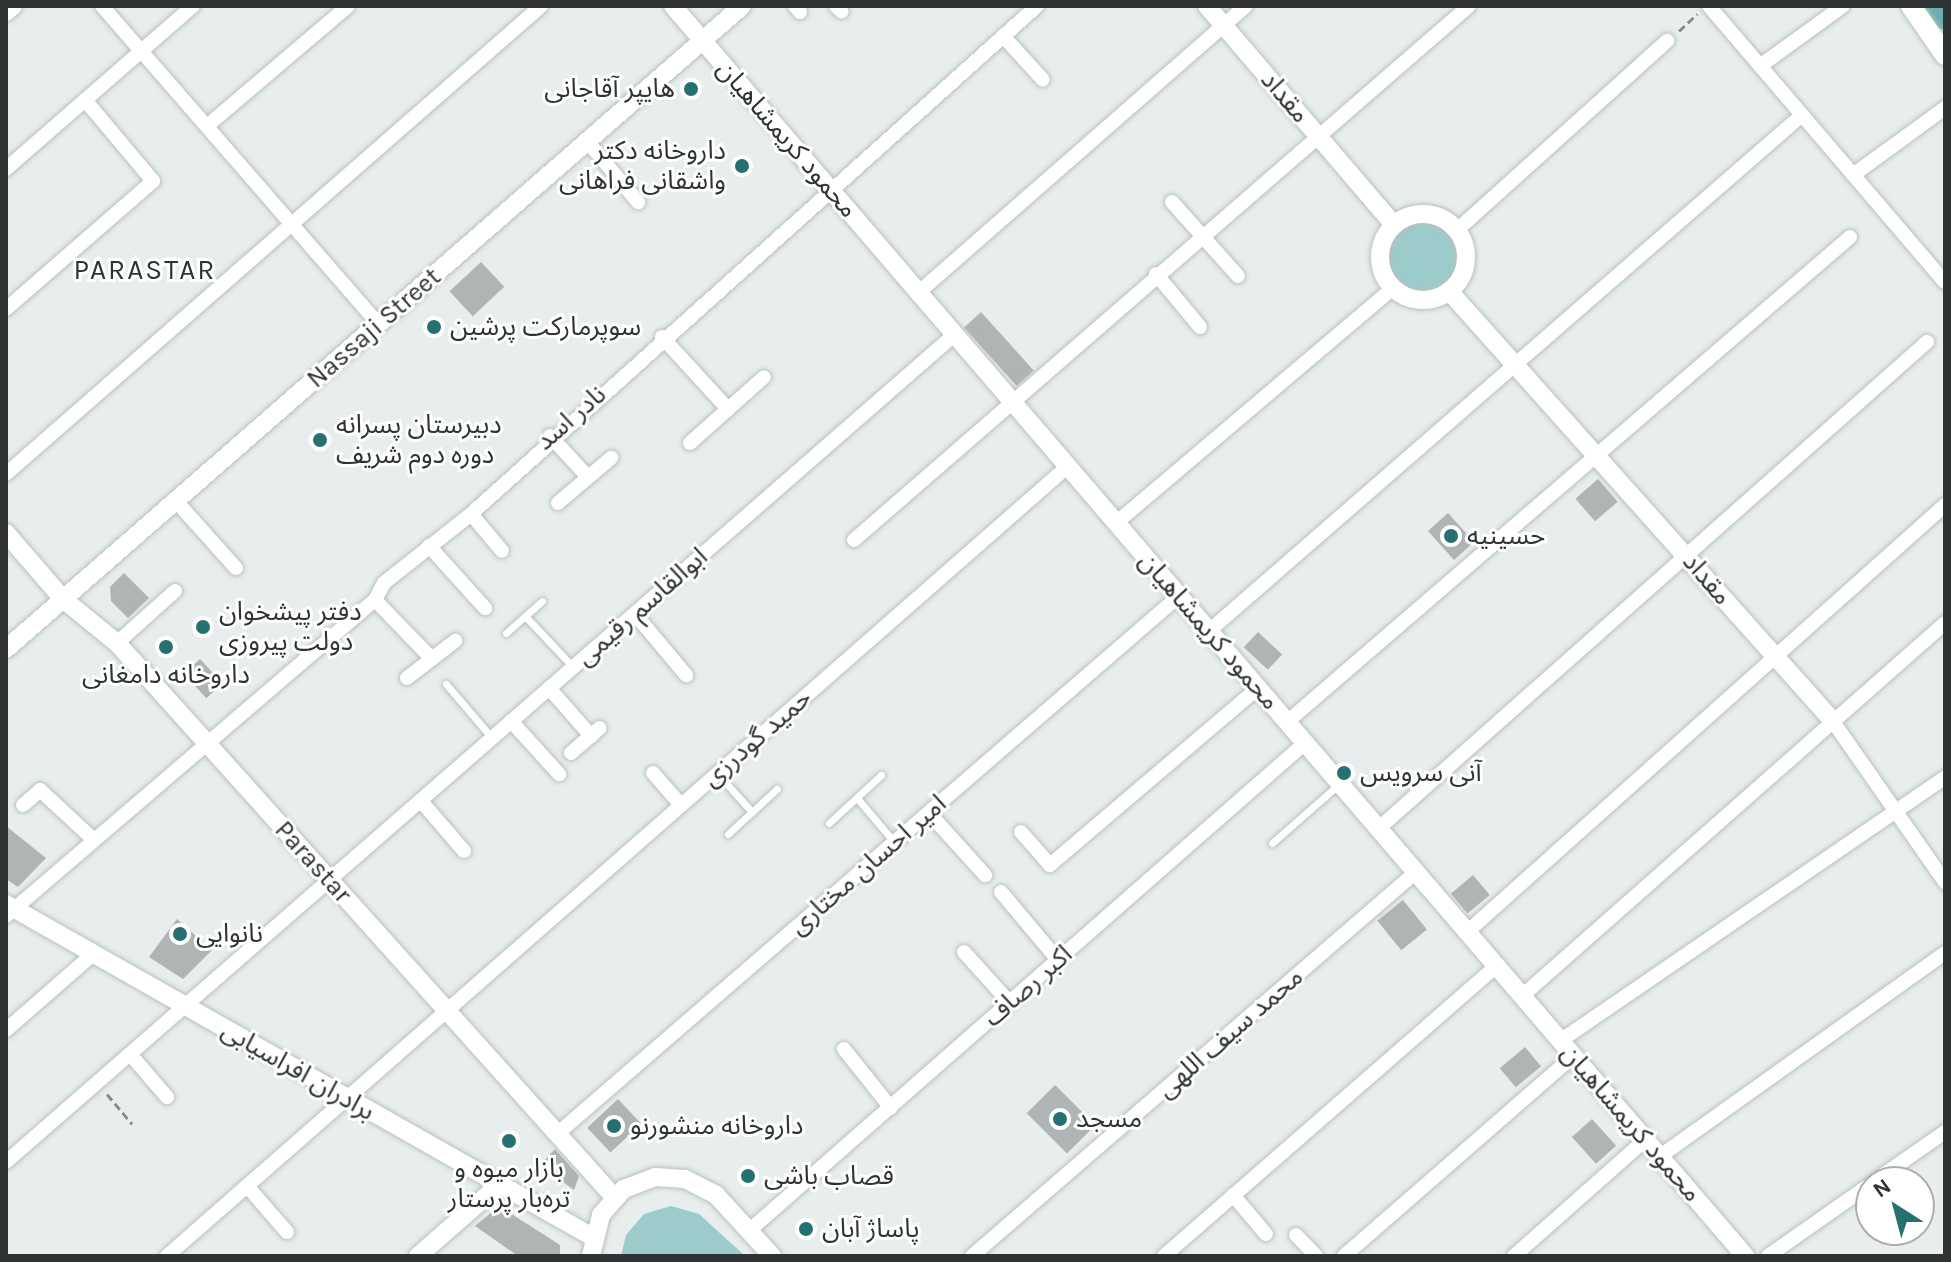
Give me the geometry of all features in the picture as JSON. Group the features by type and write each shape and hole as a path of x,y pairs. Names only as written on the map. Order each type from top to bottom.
{"main road":[{"path":"1911,6 1945,55"}],"street":[{"path":"6,12 13,6"},
{"path":"102,6 378,324"},
{"path":"6,169 193,6"},
{"path":"207,126 348,6"},
{"path":"6,474 541,6"},
{"name":"محمود کریمشاهیان","path":"673,6 1645,1140 1736,1253"},
{"name":"Nassaji Street","path":"6,649 742,6"},
{"name":"نادر اسد","path":"9,910 375,600 384,583 471,514 550,436 1037,6"},
{"name":"مقداد","path":"1207,6 1394,225"},
{"path":"919,292 1246,6"},
{"path":"854,540 1011,399 1469,6"},
{"path":"1708,6 1943,276"},
{"path":"1760,66 1843,6"},
{"path":"1003,36 1043,80"},
{"path":"1457,230 1667,41"},
{"path":"6,309 153,181 85,100"},
{"path":"1853,175 1945,108"},
{"path":"1209,631 1802,115"},
{"path":"587,141 638,202"},
{"path":"1172,202 1238,276"},
{"path":"1434,215 1457,230 1466,255 1449,291 1427,300 1393,288 1381,249 1394,225 1434,215"},
{"path":"1287,722 1850,237"},
{"path":"1156,274 1200,327"},
{"path":"1116,523 1393,288"},
{"name":"مقداد","path":"1449,291 1832,720 1945,882"},
{"name":"ابوالقاسم رقیمی","path":"6,1162 955,334"},
{"path":"662,337 728,409"},
{"path":"1378,829 1927,342"},
{"path":"690,443 764,377"},
{"path":"550,436 588,477"},
{"path":"558,503 611,458"},
{"name":"حمید گودرزی","path":"167,1256 1068,466"},
{"path":"176,501 236,568"},
{"path":"1467,932 1945,505"},
{"path":"471,514 502,551"},
{"name":"Parastar","path":"6,533 63,599 117,643 615,1198"},
{"path":"429,546 485,608"},
{"path":"117,643 175,591"},
{"name":"امیر احسان مختاری","path":"557,1134 1179,596"},
{"path":"375,600 432,659"},
{"path":"635,614 686,675"},
{"path":"1522,996 1945,623"},
{"path":"407,678 455,641"},
{"path":"549,688 595,732 571,753"},
{"path":"1021,832 1050,865 1258,688"},
{"path":"511,721 559,774"},
{"name":"اکبر رصاف","path":"751,1229 1305,743"},
{"path":"653,773 681,805"},
{"path":"1560,1041 1945,777"},
{"path":"23,805 40,790 93,839"},
{"path":"421,801 464,851"},
{"path":"929,813 985,875"},
{"name":"محمد سیف اللهی","path":"972,1256 1416,872"},
{"path":"1001,892 1058,960"},
{"name":"برادران افراسیابی","path":"9,910 93,954 591,1236"},
{"path":"964,952 1010,1003"},
{"path":"1659,1157 1945,953"},
{"path":"6,1030 93,954"},
{"path":"1164,1256 1496,966"},
{"path":"844,1049 891,1108"},
{"path":"130,1054 167,1097"},
{"path":"1344,1256 1573,1056"},
{"path":"1896,1166 1945,1132"},
{"path":"1514,1256 1645,1140"},
{"path":"591,1256 591,1236 615,1198 637,1181 685,1179 716,1195 751,1229 772,1256"},
{"path":"418,1256 499,1185"},
{"path":"247,1186 287,1232"},
{"path":"1233,1195 1266,1234"},
{"path":"1768,1256 1855,1195"},
{"path":"1296,1235 1316,1256"}],"lane":[{"path":"506,633 542,601"},
{"path":"525,616 573,667"},
{"path":"446,684 492,738"},
{"path":"717,773 752,812"},
{"path":"829,823 881,775"},
{"path":"1272,843 1340,784"},
{"path":"728,834 777,789"},
{"path":"857,798 894,842"}],"path":[{"path":"1667,41 1708,6"},
{"path":"97,1082 132,1124"}],"shaded area":[{"path":"1430,221 1449,231 1457,243 1457,271 1449,283 1437,291 1416,293 1397,283 1389,271 1387,250 1397,231 1409,223"},
{"path":"671,1206 699,1214 745,1256 621,1256 626,1235 644,1214"}],"building":[{"path":"481,262 504,287 473,316 450,291"},
{"path":"981,312 1034,371 1017,386 964,327"},
{"path":"1598,479 1618,502 1595,521 1575,499"},
{"name":"حسینیه","path":"1448,513 1474,542 1454,560 1428,531"},
{"path":"124,573 149,598 128,618 111,601 110,587"},
{"path":"1258,632 1282,655 1268,670 1244,647"},
{"path":"200,659 223,683 206,698 184,674"},
{"path":"6,826 46,858 18,887 6,879"},
{"path":"1473,875 1490,895 1467,914 1451,894"},
{"path":"1403,900 1427,930 1401,950 1377,921"},
{"name":"نانوایی","path":"177,919 212,950 183,979 149,957"},
{"path":"1525,1047 1541,1066 1516,1087 1500,1068"},
{"name":"مسجد","path":"1055,1085 1095,1125 1067,1154 1027,1113"},
{"name":"داروخانه منشورنو","path":"618,1099 641,1124 610,1153 587,1128"},
{"path":"1592,1119 1616,1146 1596,1164 1572,1137"},
{"path":"555,1149 579,1176 574,1190 540,1165"},
{"path":"499,1206 560,1245 560,1256 518,1256 475,1226"}],"waterway":[{"path":"1938,6 1945,15"}],"place":[{"name":"هایپر آقاجانی","path":"691,89"},
{"name":"داروخانه دکتر واشقانی فراهانی","path":"742,166"},
{"name":"سوپرمارکت پرشین","path":"434,327"},
{"name":"دبیرستان پسرانه دوره دوم شریف","path":"320,440"},
{"name":"حسینیه","path":"1451,536"},
{"name":"دفتر پیشخوان دولت پیروزی","path":"203,627"},
{"name":"داروخانه دامغانی","path":"166,647"},
{"name":"آنی سرویس","path":"1344,773"},
{"name":"نانوایی","path":"180,934"},
{"name":"مسجد","path":"1060,1119"},
{"name":"داروخانه منشورنو","path":"614,1126"},
{"name":"بازار میوه و تره‌بار پرستار","path":"509,1141"},
{"name":"قصاب باشی","path":"748,1176"},
{"name":"پاساژ آبان","path":"806,1229"}],"district":[{"name":"PARASTAR","path":"145,270"}]}
